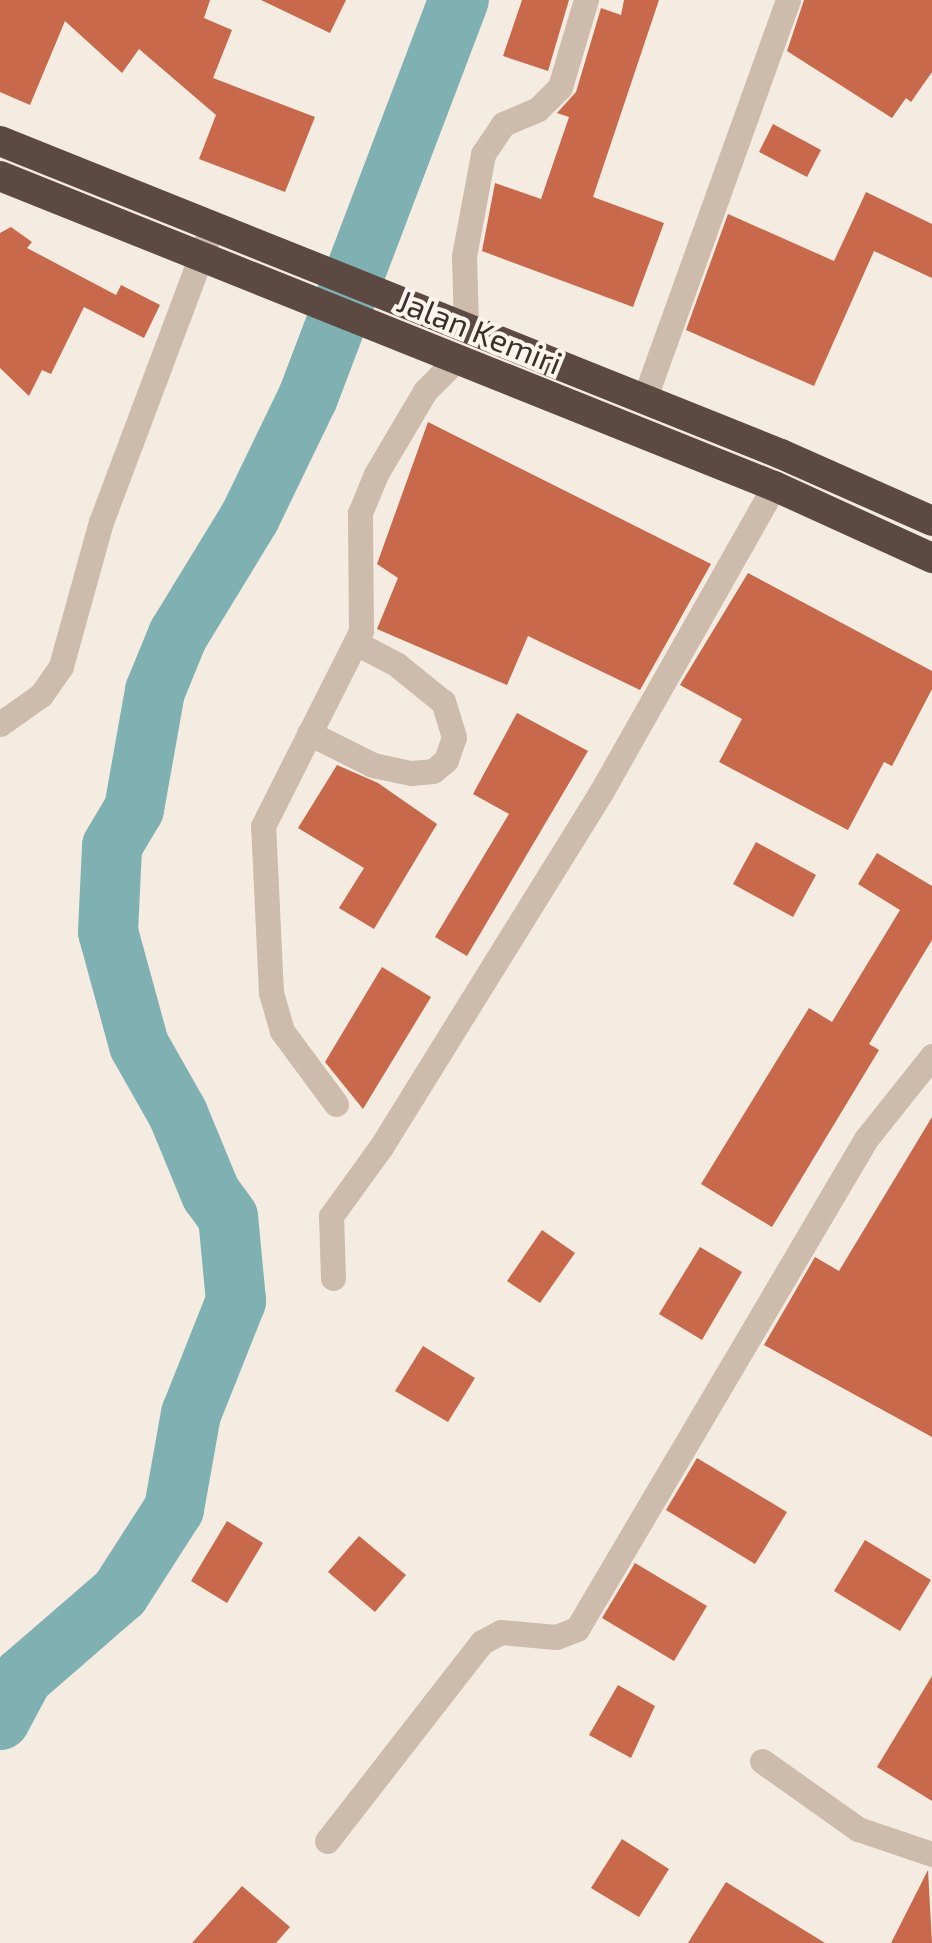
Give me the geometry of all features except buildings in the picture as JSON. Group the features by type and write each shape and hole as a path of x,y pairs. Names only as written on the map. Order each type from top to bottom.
{"highway":[{"name":"Jalan Kemiri","path":"0,141 212,227 262,265 444,354 774,486 932,558"},
{"name":"Jalan Kemiri","path":"0,176 202,256 262,265 455,323 932,521"}],"street":[{"path":"455,323 483,154 503,124 538,109 560,87 586,0"},
{"path":"644,400 788,0"},
{"path":"0,724 41,695 61,666 101,522 212,227"},
{"path":"336,1104 282,1032 267,952 263,826 356,644 360,513 444,354"},
{"path":"333,1278 332,1216 381,1148 600,794 774,486"},
{"path":"309,733 373,765 411,773 433,771 446,760 454,736 443,702 396,664 356,644"},
{"path":"327,1842 482,1642 501,1632 556,1638 577,1629 866,1139 932,1056"},
{"path":"762,1760 858,1829 932,1854"}],"waterway":[{"path":"0,1720 23,1677 120,1593 174,1509 191,1414 236,1301 228,1217 211,1194 178,1114 139,1045 108,932 112,846 134,809 155,691 178,635 250,517 308,397 459,0"}]}
